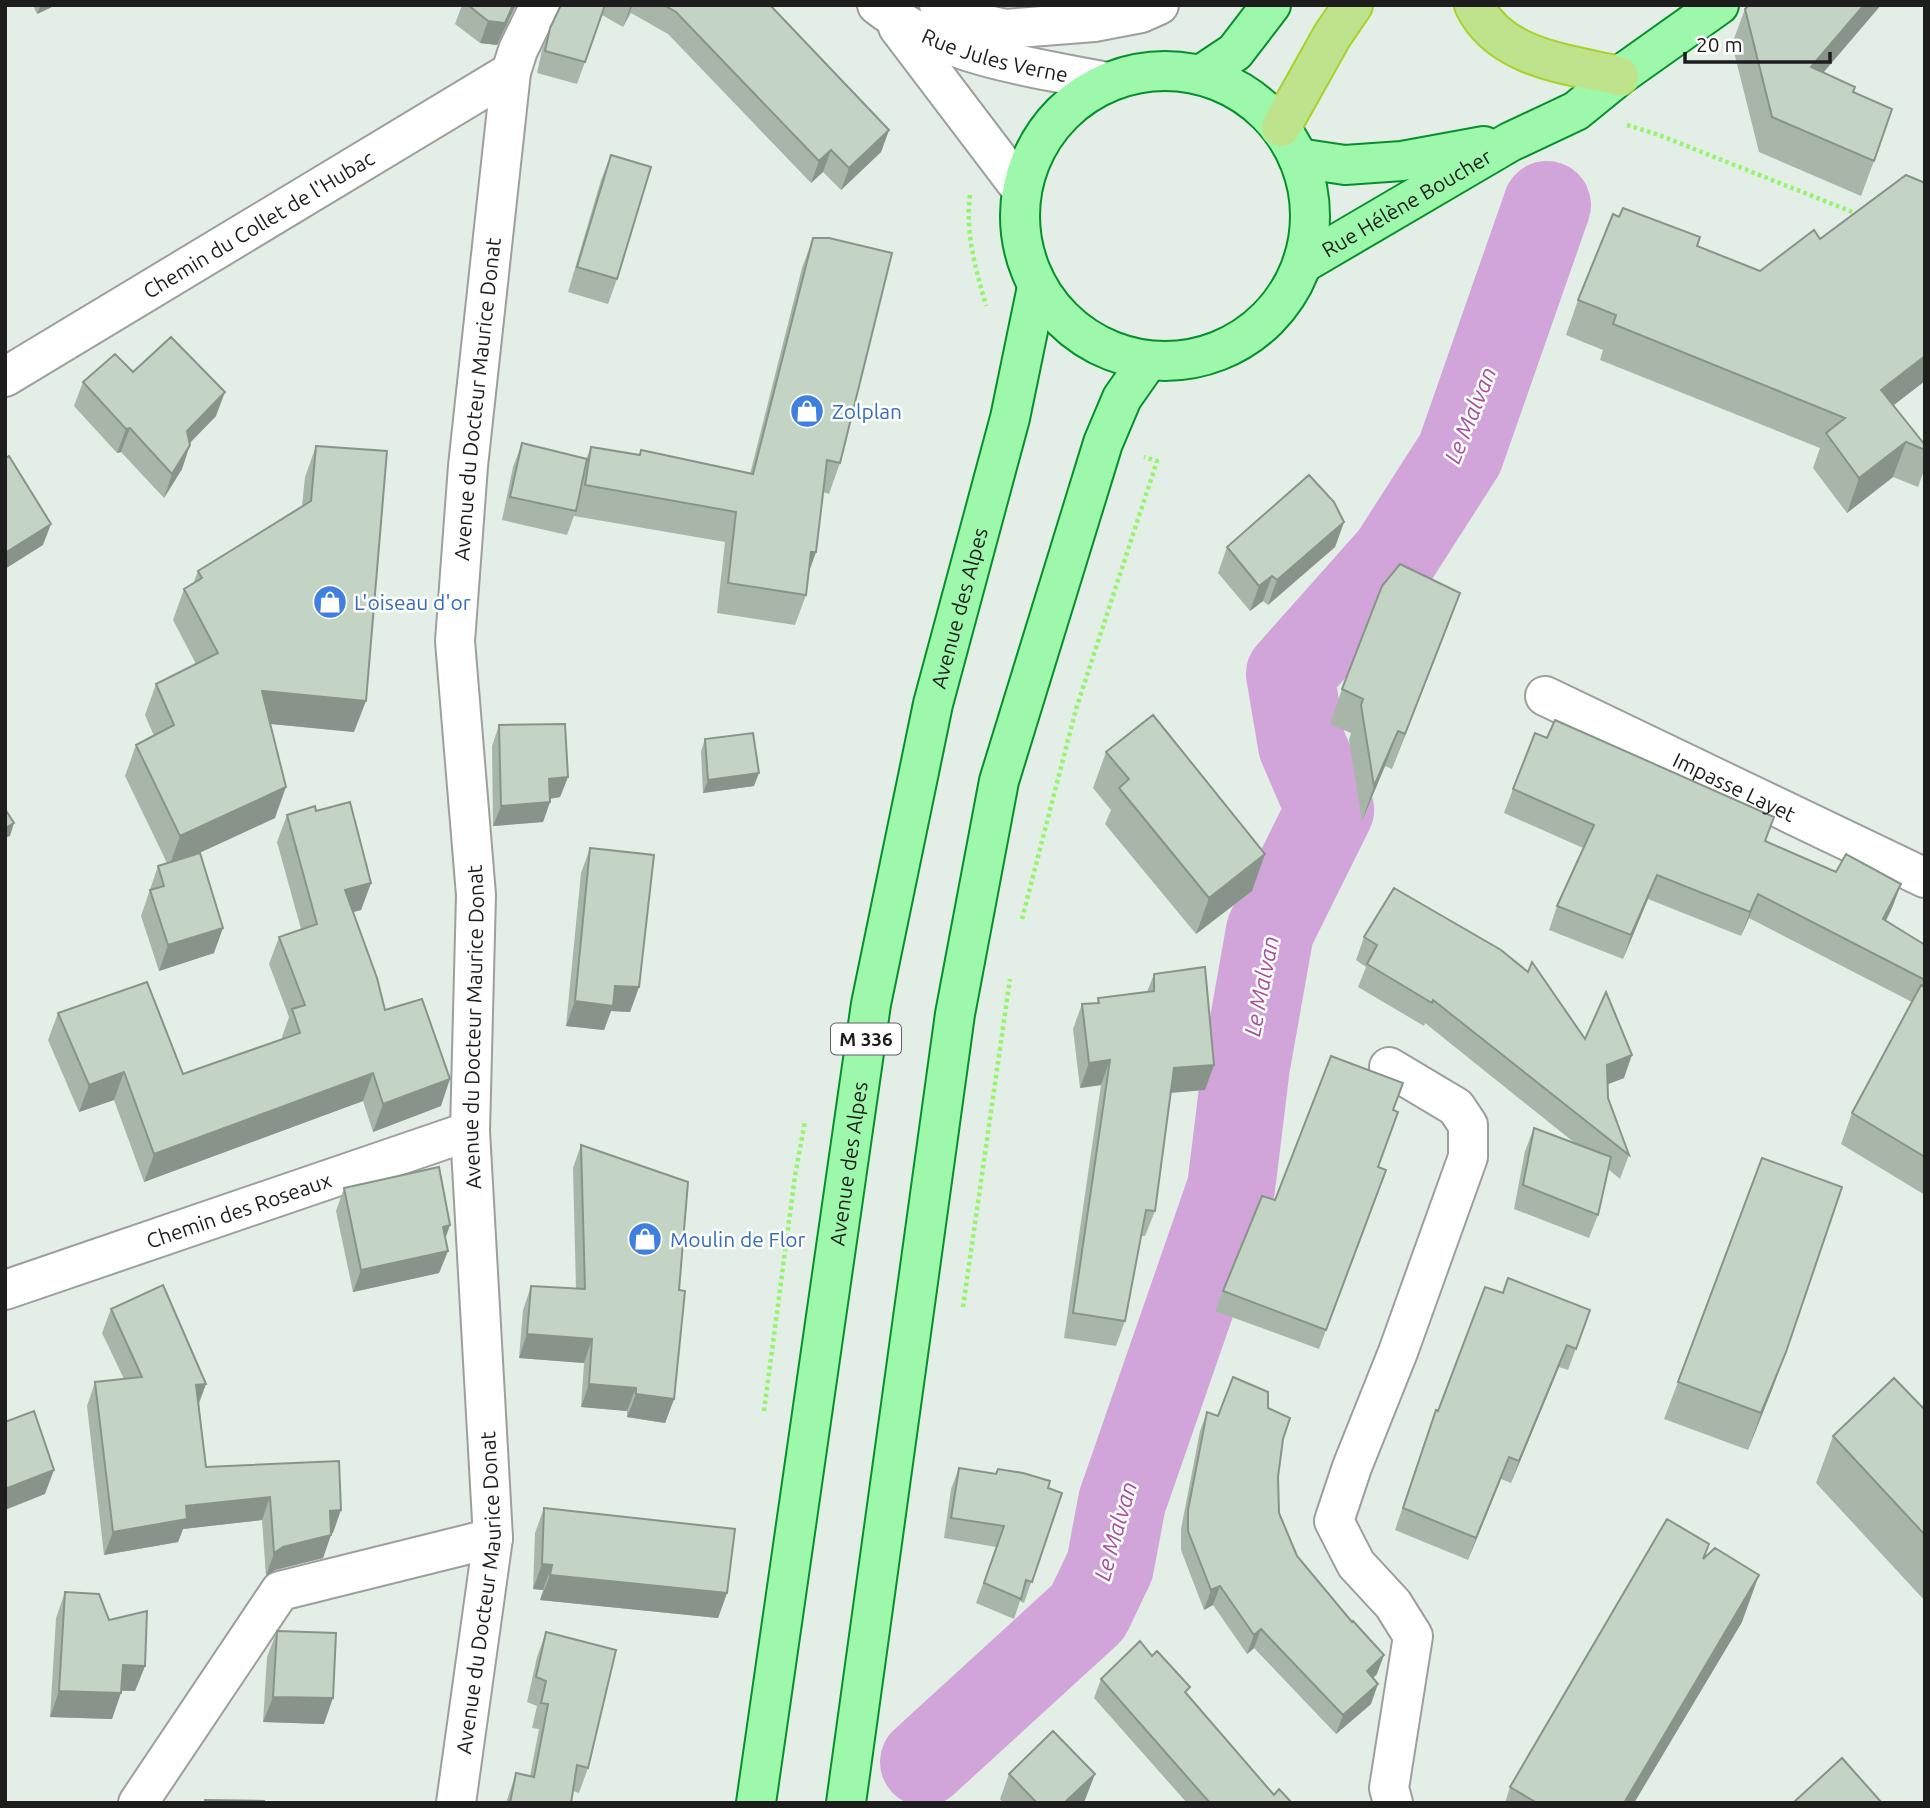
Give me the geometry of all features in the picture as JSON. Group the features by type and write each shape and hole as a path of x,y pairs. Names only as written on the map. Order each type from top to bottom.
{"highway":[{"path":"1289,142 1332,36 1353,5"},
{"path":"1474,5 1478,14 1502,39 1528,54 1619,76"}],"main road":[{"path":"1202,74 1235,52 1271,5"},
{"name":"Rue Hélène Boucher","path":"1302,264 1510,142 1576,111 1619,76 1719,5"},
{"path":"1171,70 1202,74 1232,86 1259,104 1289,142 1309,192 1309,228 1302,264 1279,307 1242,339 1197,358 1148,361 1114,353 1083,337 1057,315 1037,287 1020,239 1021,189 1038,144 1045,135 1068,107 1107,82 1138,72 1171,70"},
{"name":"Rue Hélène Boucher","path":"1289,142 1345,165 1402,161 1510,142"},
{"name":"Avenue des Alpes","path":"756,1803 871,1004 933,704 1010,418 1037,287"},
{"path":"846,1803 955,1014 999,781 1103,443 1122,398 1148,361"}],"street":[{"name":"Avenue du Docteur Maurice Donat","path":"456,1803 493,1538 470,1131 476,895 455,641 468,466 511,72 518,50 540,5"},
{"name":"Rue Jules Verne","path":"939,5 975,22 1005,29 1094,22 1141,13 1159,5"},
{"name":"Rue Jules Verne","path":"882,10 949,47 1107,82"},
{"name":"Rue Jules Verne","path":"882,10 1021,189"},
{"name":"Chemin du Collet de l'Hubac","path":"5,377 511,72"},
{"name":"Impasse Layet","path":"1545,696 1925,878"},
{"path":"1390,1067 1457,1107 1468,1125 1468,1157 1334,1521 1356,1564 1393,1604 1413,1636 1389,1788 1393,1803"},
{"name":"Chemin des Roseaux","path":"5,1290 470,1131"},
{"path":"138,1803 280,1591 493,1538"}],"path":[{"path":"1576,111 1659,135 1862,215"},
{"path":"970,194 967,218 971,247 986,307"},
{"path":"1018,932 1076,709 1157,461"},
{"path":"962,1315 1011,973"}],"building":[{"path":"468,5 513,5 505,23 488,21"},
{"path":"561,5 605,5 585,62 545,51 550,28"},
{"path":"664,5 770,5 889,130 849,168 831,150 819,161 676,12"},
{"path":"1749,5 1864,5 1811,67 1855,87 1853,92 1892,109 1874,161 1772,117 1745,9"},
{"path":"611,155 651,167 617,279 577,267"},
{"path":"1906,175 1925,183 1925,356 1881,390 1925,445 1925,450 1906,442 1859,478 1826,433 1845,418 1613,324 1616,315 1578,300 1613,214 1619,217 1623,208 1700,237 1697,246 1760,271 1814,230 1820,239"},
{"path":"813,238 829,238 892,253 840,463 827,460 816,552 811,552 806,595 728,583 736,512 585,485 591,447 640,455 641,450 753,474"},
{"path":"171,337 225,392 187,431 190,445 172,474 83,382 115,354 133,372"},
{"path":"522,443 587,459 576,511 510,497"},
{"path":"316,446 387,451 366,701 262,691 286,787 180,836 136,745 174,725 156,684 218,653 184,589 202,578 198,571 311,501"},
{"path":"9,456 51,524 5,553 5,459"},
{"path":"1309,475 1334,502 1344,522 1277,580 1272,576 1259,586 1227,547"},
{"path":"1400,564 1460,593 1405,734 1398,731 1374,786 1361,705 1363,699 1342,689 1382,586"},
{"path":"1153,715 1265,854 1209,898 1119,788 1129,779 1106,752"},
{"path":"1555,720 1774,817 1765,841 1836,872 1846,854 1901,884 1883,919 1925,945 1925,980 1758,894 1750,912 1657,875 1631,935 1557,906 1594,825 1513,789 1535,733 1547,738"},
{"path":"565,724 568,777 549,779 550,802 501,806 499,725"},
{"path":"753,733 759,773 708,780 705,739"},
{"path":"350,802 371,883 345,890 377,978 385,1010 422,999 450,1079 383,1104 373,1073 154,1154 124,1072 89,1085 58,1013 147,982 183,1074 300,1033 292,1009 305,1005 279,937 317,924 287,815 315,806 316,811"},
{"path":"5,809 14,823 5,828"},
{"path":"590,848 654,855 639,987 615,986 613,1006 575,1001"},
{"path":"200,853 223,928 168,945 150,890 164,886 158,866"},
{"path":"1394,888 1501,950 1528,972 1532,962 1585,1039 1606,992 1632,1055 1607,1065 1608,1098 1629,1155 1433,1000 1432,1003 1367,964 1377,945 1364,937"},
{"path":"1205,967 1214,1065 1174,1068 1155,1211 1146,1210 1125,1321 1073,1313 1110,1060 1089,1063 1082,1004 1099,1003 1098,998 1154,991 1154,974"},
{"path":"1921,985 1925,987 1925,1157 1852,1113"},
{"path":"1331,1056 1403,1083 1393,1110 1398,1112 1378,1167 1386,1170 1326,1330 1223,1291 1262,1196 1275,1200"},
{"path":"1534,1128 1611,1157 1598,1215 1523,1185"},
{"path":"581,1145 688,1182 679,1290 685,1291 674,1399 636,1394 636,1388 589,1384 592,1339 527,1334 531,1286 585,1289"},
{"path":"1762,1158 1842,1187 1786,1352 1761,1413 1678,1382"},
{"path":"439,1167 450,1225 443,1227 448,1251 361,1270 344,1188"},
{"path":"1508,1278 1590,1310 1576,1349 1567,1345 1519,1461 1509,1457 1476,1538 1403,1508 1436,1410 1438,1411 1485,1287 1503,1293"},
{"path":"163,1285 206,1384 196,1385 206,1467 339,1461 341,1510 330,1511 331,1535 283,1547 274,1553 270,1497 186,1506 187,1519 113,1532 95,1382 142,1377 111,1309"},
{"path":"1233,1377 1268,1392 1268,1408 1290,1418 1283,1439 1278,1477 1279,1513 1297,1556 1352,1622 1384,1655 1367,1671 1378,1684 1343,1715 1261,1629 1254,1635 1220,1586 1211,1590 1188,1531 1188,1510 1207,1412 1218,1416"},
{"path":"1894,1378 1925,1410 1925,1535 1833,1436"},
{"path":"34,1411 54,1470 5,1489 5,1422"},
{"path":"959,1468 996,1474 998,1469 1023,1473 1050,1481 1048,1488 1062,1493 1032,1582 1026,1580 1021,1599 984,1583 1004,1526 951,1518"},
{"path":"544,1508 735,1529 727,1593 550,1575 552,1565 542,1564"},
{"path":"1667,1519 1709,1544 1703,1559 1715,1548 1759,1575 1624,1803 1537,1803 1510,1787"},
{"path":"65,1592 99,1594 109,1620 147,1611 145,1666 123,1665 121,1693 59,1691"},
{"path":"277,1631 336,1633 333,1698 273,1697"},
{"path":"546,1632 616,1650 588,1768 577,1765 571,1803 510,1803 516,1773 534,1777 548,1704 541,1703 546,1681 536,1677"},
{"path":"1140,1641 1152,1656 1157,1651 1190,1687 1185,1692 1274,1795 1279,1789 1292,1803 1210,1803 1101,1679"},
{"path":"1053,1731 1095,1774 1064,1803 1037,1803 1009,1774"},
{"path":"1842,1758 1882,1803 1794,1802"},
{"path":"205,1800 264,1801 264,1803 205,1803"}],"waterway":[{"name":"Le Malvan","path":"924,1762 1088,1612 1110,1566 1122,1502 1231,1188 1246,1066 1270,931 1330,810 1302,745 1290,674 1394,557 1460,454 1547,205"}],"place":[{"name":"Zolplan","path":"807,411"},
{"name":"L'oiseau d'or","path":"330,602"},
{"name":"Moulin de Flor","path":"645,1239"}]}
